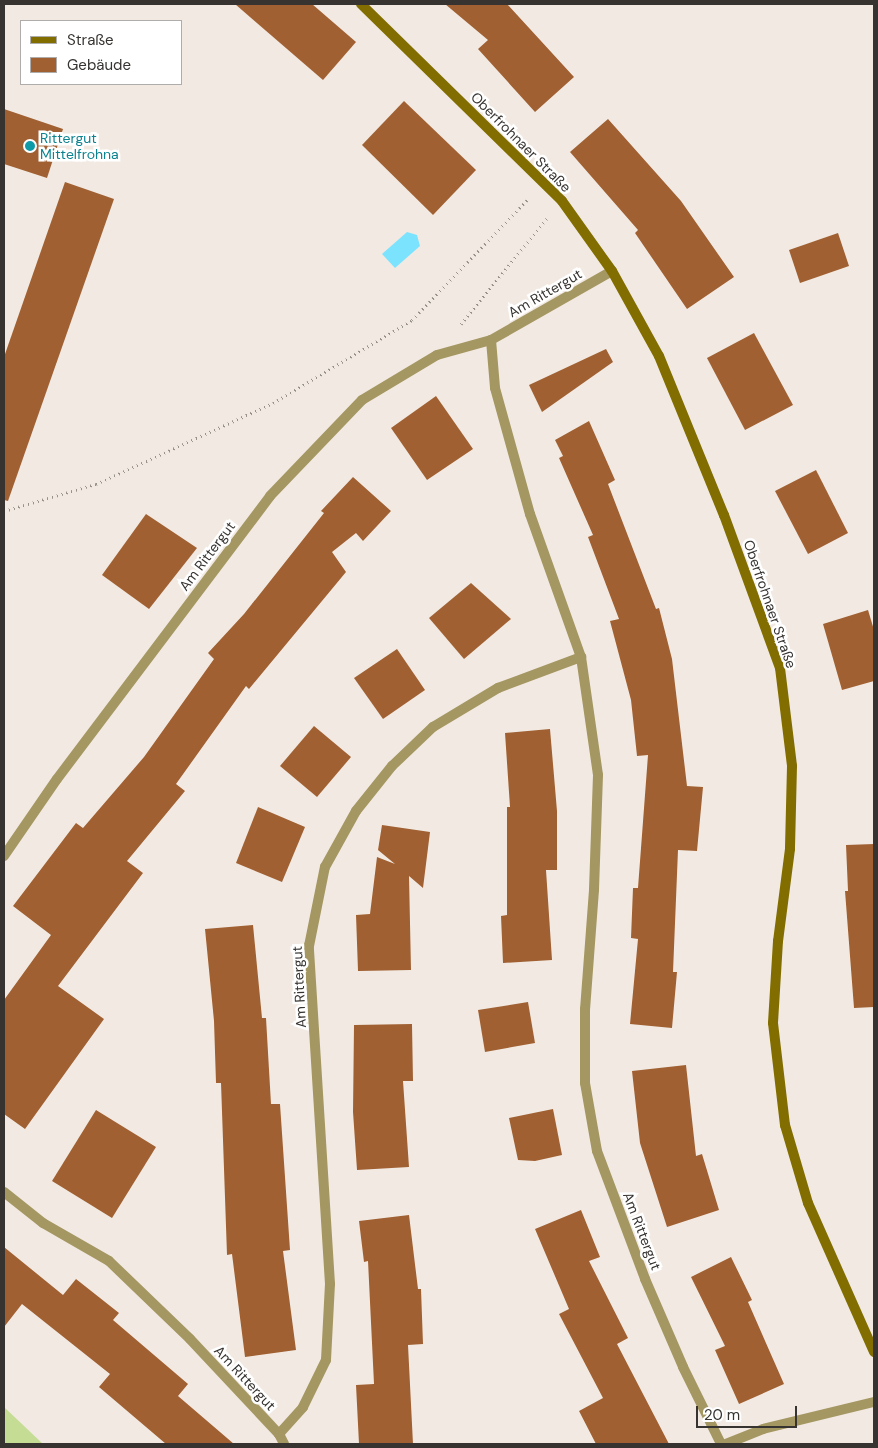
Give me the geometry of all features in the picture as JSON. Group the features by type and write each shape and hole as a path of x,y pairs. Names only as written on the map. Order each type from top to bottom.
{"street":[{"name":"Oberfrohnaer Straße","path":"361,4 562,200 612,271 659,356 724,515 780,668 792,766 790,849 778,941 773,1023 785,1125 808,1202 874,1352"},
{"name":"Am Rittergut","path":"4,856 56,779 270,496 362,400 437,355 491,340 612,271"},
{"name":"Am Rittergut","path":"491,340 495,388 530,514 581,658 598,775 594,890 585,1009 584,1083 597,1150 645,1279 683,1367 721,1444"},
{"name":"Am Rittergut","path":"279,1434 303,1407 326,1360 330,1284 309,946 326,867 356,811 392,766 433,727 498,688 581,658"},
{"name":"Am Rittergut","path":"4,1192 43,1223 109,1261 190,1338 279,1434 284,1444"},
{"path":"726,1444 763,1429 874,1402"}],"path":[{"path":"4,511 96,484 273,403 412,320 544,182"},
{"path":"437,355 562,200"}],"green space":[{"path":"4,1407 43,1444 4,1444"}],"water":[{"path":"407,232 417,235 420,246 395,268 382,254"}],"building":[{"path":"235,4 312,4 356,42 323,80"},
{"path":"445,4 507,4 574,77 535,112 478,49 488,40"},
{"path":"404,101 476,170 433,215 362,145"},
{"name":"Rittergut Mittelfrohna","path":"4,109 63,129 47,178 4,164"},
{"path":"608,119 681,201 734,277 687,309 635,233 638,230 570,152"},
{"path":"65,182 114,199 8,501 4,500 4,357"},
{"path":"838,233 849,266 800,283 789,250"},
{"path":"754,333 793,405 745,430 707,358"},
{"path":"606,349 613,362 542,412 529,385"},
{"path":"436,396 473,449 427,480 391,428"},
{"path":"589,421 615,480 608,484 656,609 659,608 672,659 687,786 703,787 697,851 678,850 673,972 677,972 672,1028 630,1024 638,939 631,938 633,888 638,888 648,755 637,756 631,700 610,621 619,619 588,537 593,535 559,458 563,456 555,440"},
{"path":"816,470 848,533 808,554 775,491"},
{"path":"353,477 391,511 363,541 356,533 332,552 346,572 249,689 246,686 176,784 185,791 127,861 143,873 58,986 104,1019 25,1129 4,1114 4,1000 51,935 13,906 76,823 83,828 144,757 214,659 208,653 244,614 324,513 321,511"},
{"path":"146,514 197,548 149,609 102,575"},
{"path":"471,583 511,619 464,659 429,618"},
{"path":"868,610 874,630 874,681 842,690 823,624"},
{"path":"397,649 425,690 383,719 354,678"},
{"path":"314,726 351,757 317,797 280,766"},
{"path":"550,729 557,811 557,870 546,870 552,960 503,963 501,916 507,915 507,807 510,807 505,733"},
{"path":"258,807 305,827 282,882 236,863"},
{"path":"382,825 430,832 423,888 409,876 411,970 358,971 356,915 370,914 377,857 395,864 378,850"},
{"path":"874,844 874,1007 854,1008 845,891 848,891 846,845"},
{"path":"253,925 262,1018 266,1018 271,1104 280,1104 290,1250 283,1251 296,1350 245,1357 232,1254 227,1255 221,1083 216,1083 214,1021 205,929"},
{"path":"528,1002 535,1043 485,1052 478,1010"},
{"path":"412,1024 413,1081 403,1081 409,1167 357,1170 353,1112 354,1025"},
{"path":"686,1065 696,1156 702,1154 719,1210 667,1227 640,1143 632,1071"},
{"path":"553,1109 562,1155 535,1161 518,1160 509,1118"},
{"path":"96,1110 156,1147 112,1218 52,1181"},
{"path":"581,1210 600,1257 589,1261 628,1338 617,1344 669,1444 596,1444 579,1411 603,1398 559,1314 569,1309 535,1229"},
{"path":"409,1215 418,1289 421,1289 423,1344 408,1345 413,1444 359,1444 356,1385 374,1384 368,1261 364,1262 359,1221"},
{"path":"4,1247 63,1295 76,1279 119,1313 113,1320 188,1384 178,1396 234,1444 166,1444 99,1387 110,1374 22,1304 4,1327"},
{"path":"731,1257 752,1300 748,1302 784,1384 739,1404 715,1350 725,1346 691,1277"}],"place":[{"name":"Rittergut Mittelfrohna","path":"30,146"}]}
